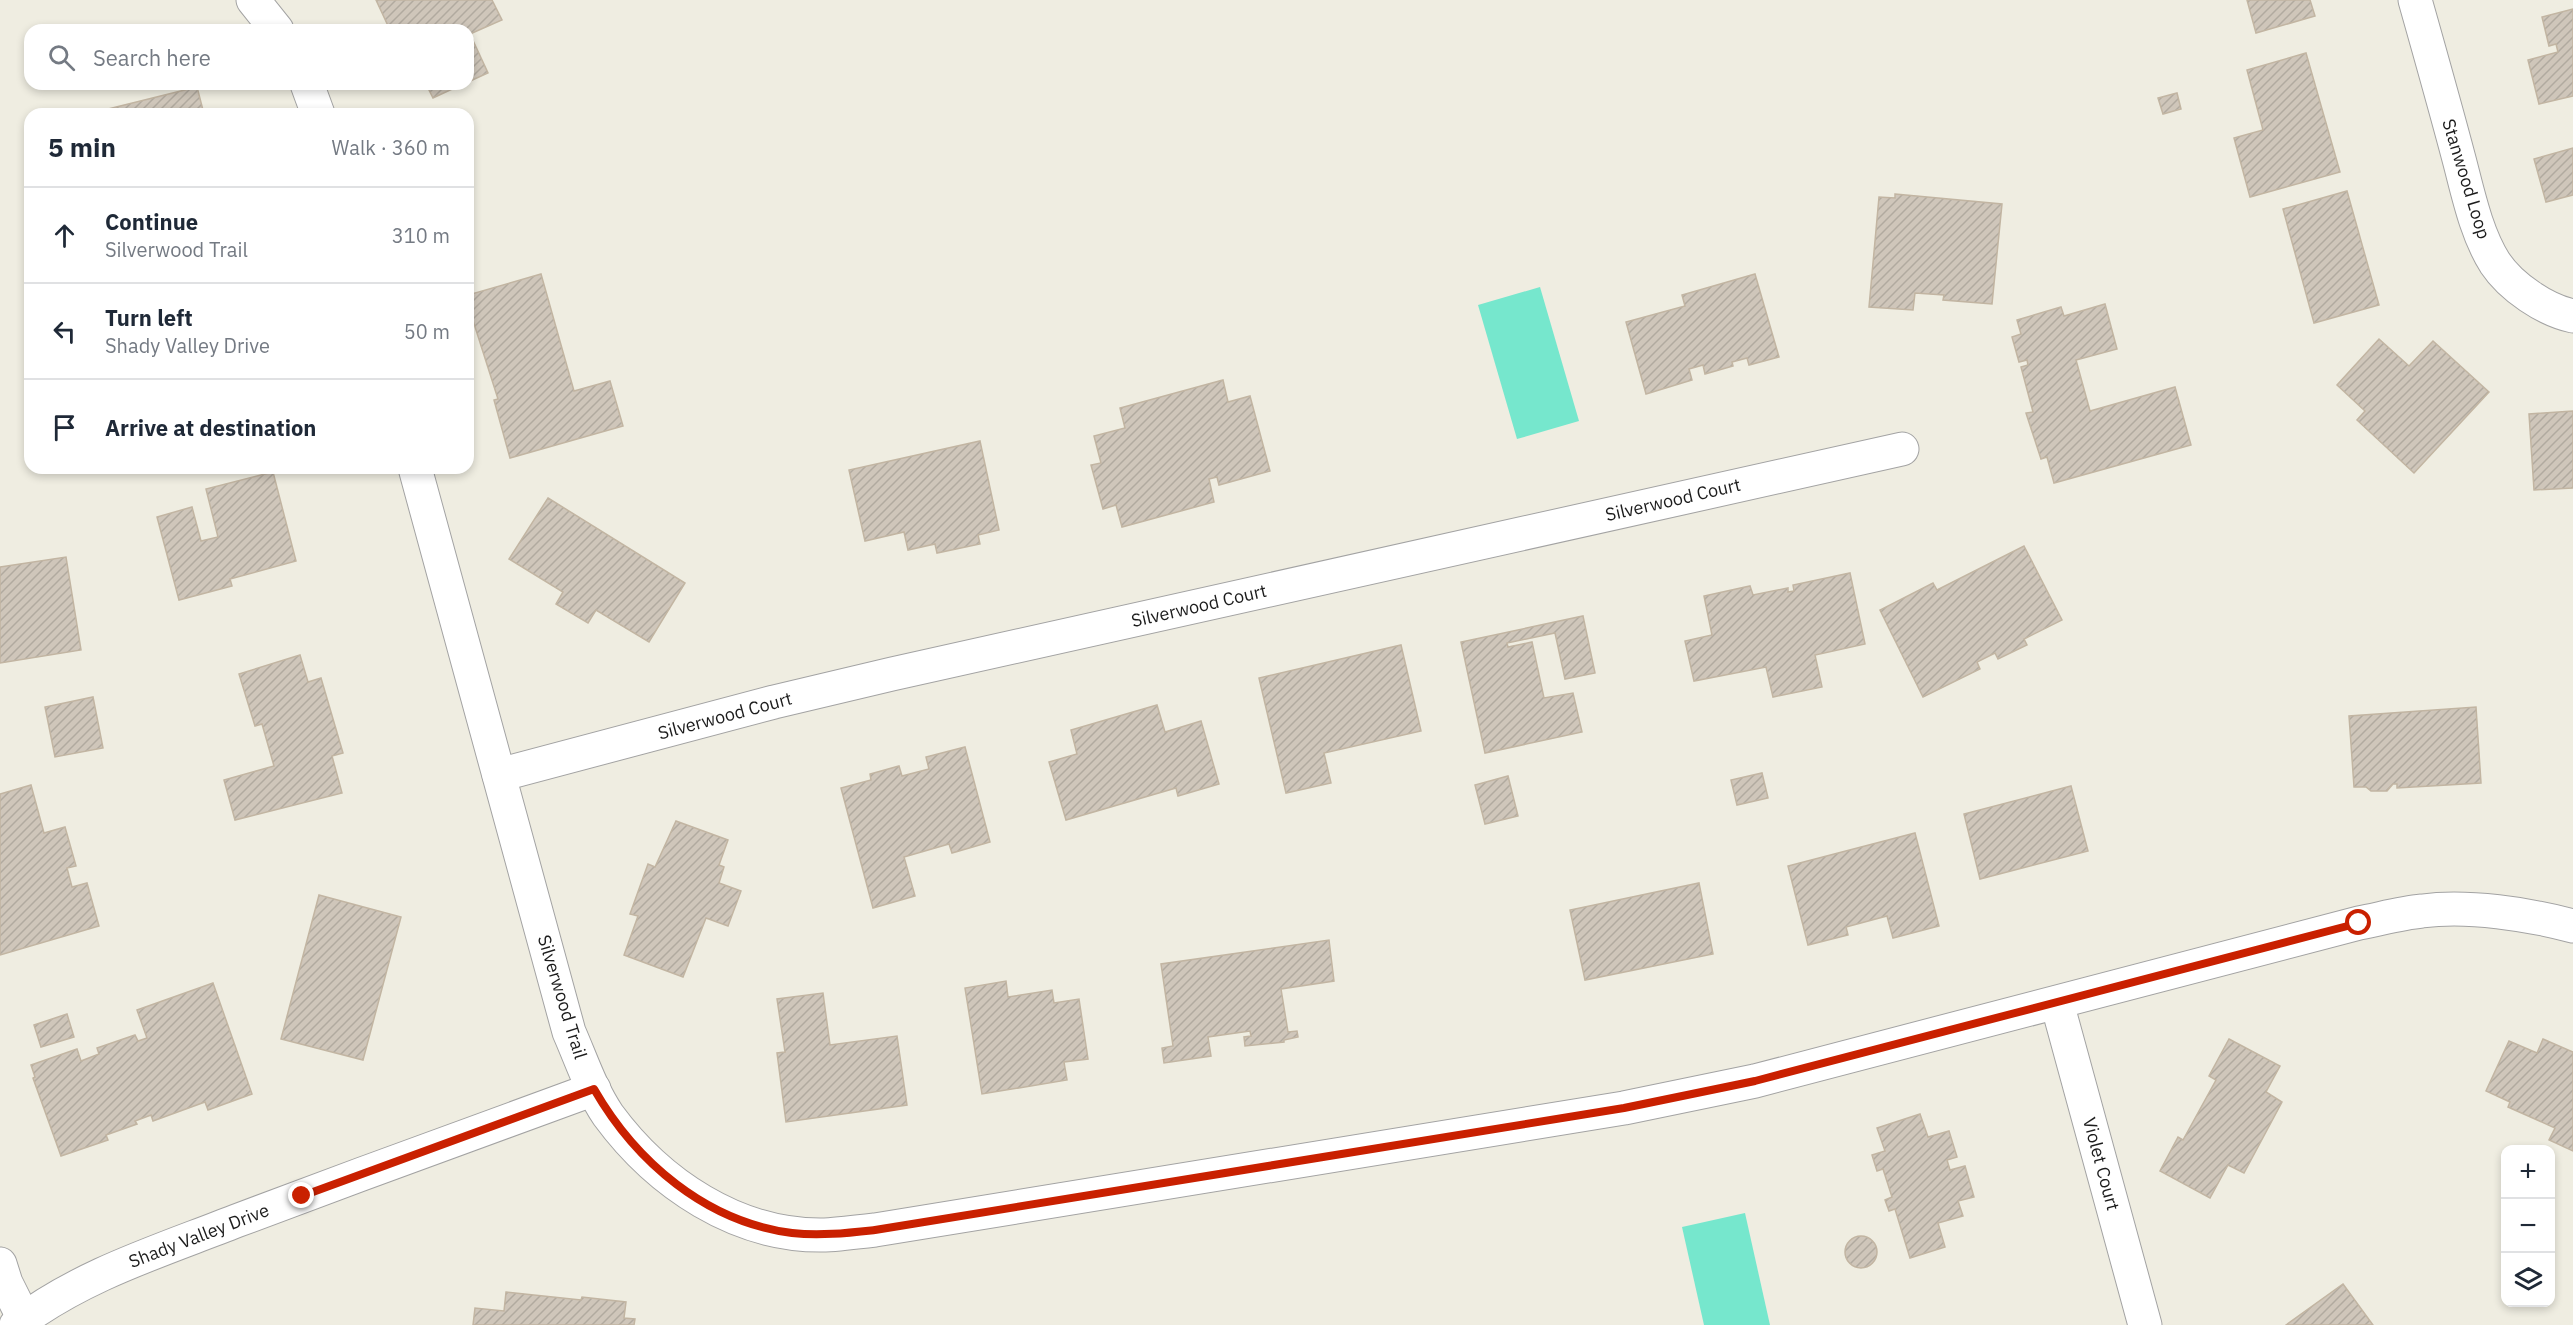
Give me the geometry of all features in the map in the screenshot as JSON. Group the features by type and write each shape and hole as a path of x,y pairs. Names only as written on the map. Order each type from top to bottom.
{"street":[{"path":"254,0 272,24"},
{"name":"Stanwood Loop","path":"2415,0 2473,210 2488,250 2497,265 2524,292 2573,316"},
{"path":"310,90 316,108"},
{"name":"Silverwood Court","path":"499,775 774,702 892,674 1902,448"},
{"name":"Silverwood Trail","path":"417,474 569,1032 594,1089 608,1114 646,1159 677,1186 709,1206 759,1226 791,1233 824,1235 875,1230 1624,1108 1755,1081 2359,923 2423,911 2462,909 2549,920 2573,926"},
{"name":"Violet Court","path":"2057,1003 2145,1325"},
{"name":"Shady Valley Drive","path":"20,1322 64,1293 105,1272 302,1196 594,1089"},
{"path":"0,1264 20,1322"}],"shaded area":[{"path":"1540,287 1579,421 1517,439 1478,305"},
{"path":"1745,1213 1770,1325 1704,1325 1682,1227"}],"building":[{"path":"376,0 492,0 502,20 474,32 474,24 387,24"},
{"path":"2247,0 2310,0 2315,16 2256,33"},
{"path":"2573,9 2573,96 2539,104 2528,60 2558,52 2556,44 2549,46 2542,17"},
{"path":"474,43 488,73 474,79"},
{"path":"2306,53 2340,172 2250,197 2234,138 2263,130 2247,70"},
{"path":"185,90 198,90 202,108 112,108"},
{"path":"429,90 450,90 433,98"},
{"path":"2177,93 2181,109 2163,114 2158,98"},
{"path":"2573,148 2573,195 2546,202 2534,159"},
{"path":"2347,191 2379,305 2314,323 2283,209"},
{"path":"1895,194 2002,204 1992,304 1943,300 1944,295 1915,293 1913,310 1869,307 1879,197 1895,198"},
{"path":"541,274 574,391 610,381 623,426 510,458 494,400 498,399 474,324 474,293"},
{"path":"1755,274 1779,357 1749,365 1747,358 1732,362 1733,366 1705,374 1703,365 1689,369 1692,380 1646,394 1626,322 1685,306 1682,295"},
{"path":"2105,304 2117,349 2076,360 2090,411 2175,387 2191,445 2054,483 2047,457 2041,459 2026,413 2033,412 2021,367 2028,365 2027,360 2019,362 2012,337 2021,334 2017,320 2061,307 2064,316"},
{"path":"2379,339 2409,366 2433,341 2489,392 2414,473 2357,420 2365,411 2337,385"},
{"path":"1223,380 1228,402 1250,396 1270,471 1219,485 1217,477 1209,479 1214,502 1122,527 1116,505 1103,509 1091,465 1101,463 1094,436 1125,428 1120,408"},
{"path":"2573,411 2573,488 2534,490 2529,414"},
{"path":"980,441 999,530 978,535 980,544 937,553 935,544 908,550 904,532 865,541 849,470"},
{"path":"265,474 274,474 296,561 230,579 232,586 179,600 157,517 192,507 201,541 218,537 206,489"},
{"path":"548,498 685,583 649,642 596,610 588,623 556,604 563,592 509,559"},
{"path":"2024,546 2062,620 2024,639 2027,645 1998,659 1995,653 1977,662 1980,669 1923,697 1880,610 1933,583 1937,590"},
{"path":"66,557 81,650 0,663 0,567"},
{"path":"1850,573 1865,644 1815,655 1822,687 1773,697 1766,667 1694,681 1685,641 1712,635 1704,596 1750,586 1753,595 1788,588 1788,592 1794,591 1793,585"},
{"path":"1583,616 1595,673 1565,679 1555,633 1507,643 1508,647 1532,642 1544,698 1573,693 1582,732 1485,753 1461,642"},
{"path":"1401,645 1421,731 1324,753 1331,783 1286,793 1259,678"},
{"path":"300,655 308,682 321,678 343,753 332,756 342,793 235,820 224,780 274,766 262,724 255,726 239,674"},
{"path":"93,697 103,748 55,757 45,707"},
{"path":"1157,705 1165,732 1201,721 1219,784 1178,796 1176,788 1066,820 1049,762 1077,754 1071,730"},
{"path":"2476,707 2481,783 2397,788 2397,784 2393,784 2387,791 2371,791 2366,787 2354,787 2349,716"},
{"path":"965,747 990,842 952,853 949,844 904,857 915,896 873,908 841,788 871,780 870,774 899,766 902,776 929,769 926,757"},
{"path":"1762,773 1768,798 1737,805 1731,780"},
{"path":"1508,776 1518,816 1485,824 1475,785"},
{"path":"31,785 44,833 65,827 76,866 67,868 72,887 87,883 99,926 0,955 0,794"},
{"path":"2071,786 2088,851 1980,879 1964,814"},
{"path":"676,821 728,840 719,865 724,867 719,883 741,891 728,926 706,918 683,977 624,955 638,916 630,914 648,864 655,867"},
{"path":"1915,833 1939,926 1893,938 1887,916 1846,927 1848,935 1808,945 1788,866"},
{"path":"1699,883 1713,954 1585,980 1570,910"},
{"path":"319,895 401,917 363,1060 281,1039"},
{"path":"1329,940 1334,981 1281,989 1288,1032 1297,1031 1298,1037 1284,1040 1284,1042 1245,1046 1244,1037 1251,1036 1250,1031 1208,1037 1211,1056 1164,1063 1162,1048 1173,1046 1161,964"},
{"path":"1006,981 1008,997 1052,990 1054,1003 1079,999 1088,1059 1064,1062 1067,1080 982,1094 965,988"},
{"path":"213,983 252,1094 208,1110 205,1102 153,1121 151,1115 135,1121 137,1124 106,1135 108,1140 61,1156 33,1078 35,1077 31,1065 77,1049 81,1061 99,1054 97,1048 135,1035 138,1041 147,1038 137,1010"},
{"path":"823,993 830,1045 897,1036 907,1105 786,1122 777,1053 785,1052 777,999"},
{"path":"67,1014 74,1037 41,1047 34,1025"},
{"path":"2229,1039 2280,1066 2266,1092 2282,1102 2244,1173 2228,1165 2210,1198 2160,1171 2178,1137 2183,1140 2216,1080 2209,1076"},
{"path":"2543,1039 2573,1052 2573,1151 2549,1140 2555,1128 2508,1107 2510,1102 2486,1091 2509,1041 2537,1053"},
{"path":"1920,1114 1928,1137 1949,1131 1957,1157 1947,1160 1950,1170 1965,1166 1974,1197 1958,1201 1963,1216 1938,1223 1945,1247 1910,1258 1895,1209 1889,1211 1885,1200 1892,1197 1883,1169 1877,1171 1872,1155 1885,1151 1877,1128"},
{"path":"1861,1236 1872,1241 1877,1252 1872,1263 1861,1268 1850,1263 1845,1252 1850,1241"},
{"path":"2343,1284 2373,1325 2286,1325"},
{"path":"506,1292 626,1302 624,1318 635,1319 634,1325 473,1325 475,1308 504,1311"}],"route":[{"path":"302,1196 594,1089 608,1114 646,1159 677,1186 709,1206 759,1226 791,1233 824,1235 875,1230 1624,1108 1755,1081 2359,923"}]}
